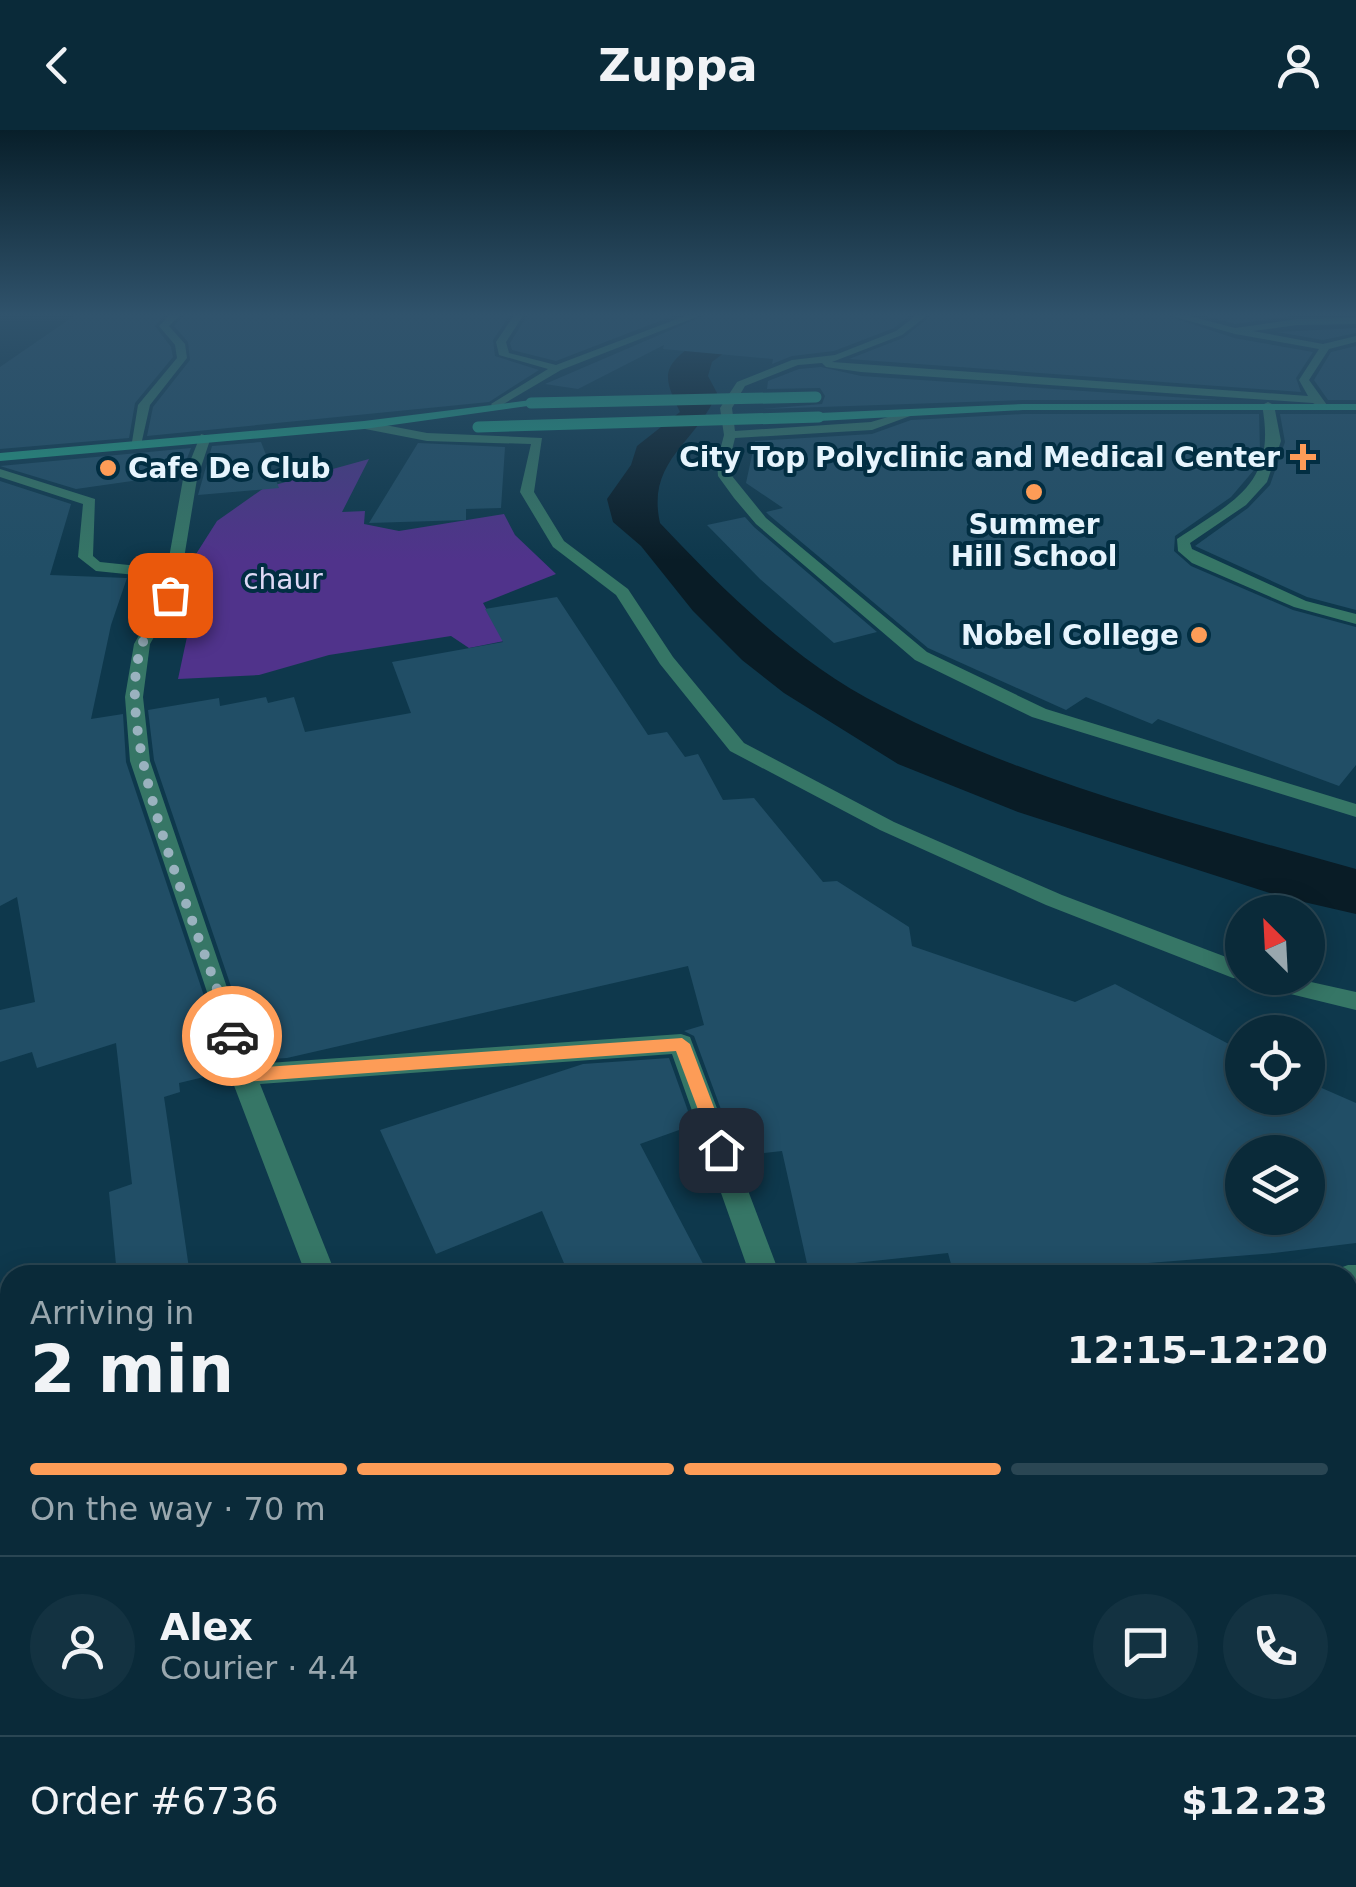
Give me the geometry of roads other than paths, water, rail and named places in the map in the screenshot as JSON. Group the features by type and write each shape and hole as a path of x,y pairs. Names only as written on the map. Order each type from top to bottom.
{"main road":[{"path":"1,462 205,437 364,425 531,403 816,397 832,400"},
{"path":"849,402 915,412"},
{"path":"364,425 478,428 915,412 1319,403 1356,406"}],"street":[{"path":"135,445 144,406 153,396"},
{"path":"495,406 511,396"},
{"path":"734,396 726,408 730,435 723,462 726,476 739,495 762,521 921,656 1039,713 1356,810"},
{"path":"1222,396 1319,403"},
{"path":"1314,396 1319,403"},
{"path":"1268,406 1275,441 1260,482 1241,502 1182,542 1185,551 1300,604 1356,620"},
{"path":"730,435 872,426 915,412"},
{"path":"364,425 427,437 538,441 527,492 558,544 622,592 666,660 737,747 920,841 1054,900 1225,965"},
{"path":"205,437 190,479 170,595 142,644 134,697 140,761 224,1006 242,1076 317,1265"},
{"path":"1,462 90,502 84,557 96,566 171,574"},
{"path":"1325,993 1356,1000"},
{"path":"242,1076 682,1044 761,1265"}],"water":[{"path":"673,396 715,396 660,483 660,523 764,624 851,689 938,733 1055,780 1356,869 1356,914 1325,907 1325,895 1276,895 1018,812 898,764 784,693 742,660 693,611 641,546 613,522 607,499 631,465 637,446 680,412"}],"place":[{"name":"City Top Polyclinic and Medical Center","path":"1303,457"},
{"name":"Cafe De Club","path":"108,468"},
{"name":"Summer Hill School","path":"1034,492"},
{"name":"Nobel College","path":"1199,635"}],"park label":[{"name":"chaur","path":"283,579"}]}
